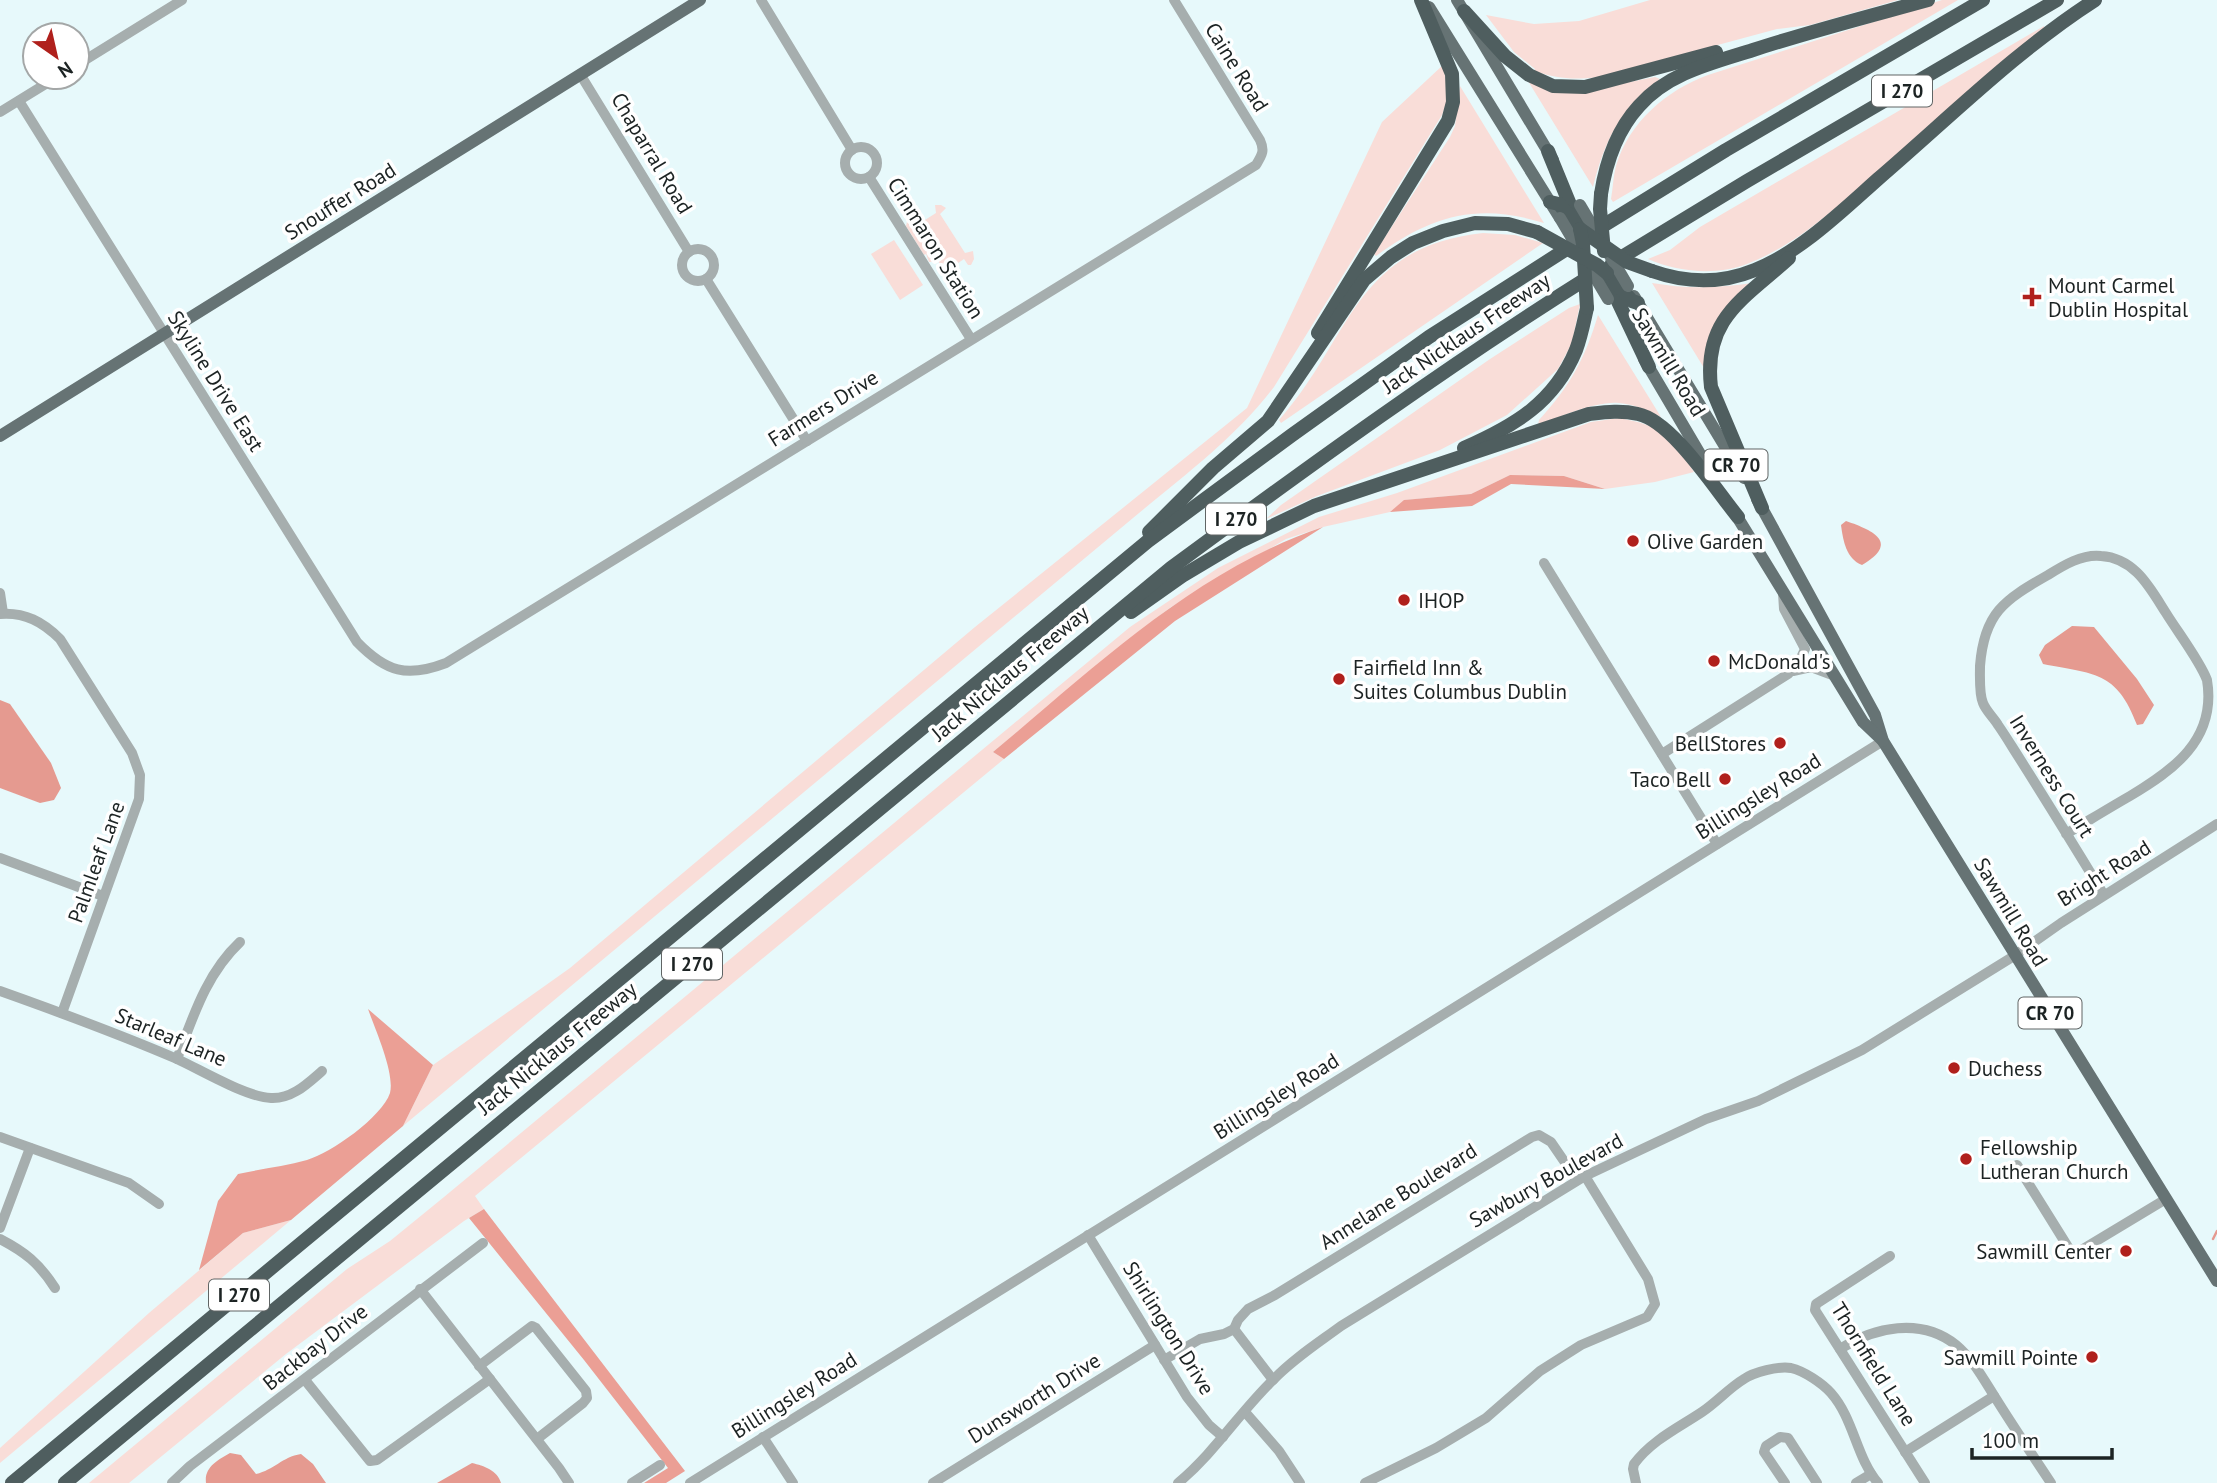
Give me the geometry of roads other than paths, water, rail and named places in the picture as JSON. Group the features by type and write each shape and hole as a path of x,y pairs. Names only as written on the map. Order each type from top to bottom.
{"highway":[{"path":"1296,380 1312,341 1448,121 1453,102 1452,74 1423,0"},
{"path":"1607,274 1600,209 1604,177 1618,135 1640,106 1668,82 1693,69 1796,36 1928,0"},
{"name":"Jack Nicklaus Freeway","path":"12,1483 1148,541 1451,323 1715,157 1983,0"},
{"name":"Jack Nicklaus Freeway","path":"65,1483 1027,685 1171,568 1266,497 1503,332 1680,221 2057,0"},
{"path":"1762,508 1711,387 1710,349 1718,328 1729,312 1988,83 2072,15 2095,0"},
{"path":"1460,5 1505,56 1529,75 1553,86 1585,87 1753,43 1796,36"},
{"path":"1395,478 1497,433 1521,419 1563,376 1577,348 1587,308 1585,259 1580,229 1570,212 1548,151"},
{"path":"1550,202 1559,204 1570,212"},
{"path":"1101,579 1213,468 1268,421 1364,280 1413,243 1443,231 1475,223 1508,224 1537,232 1585,259 1607,274 1618,292 1649,367"},
{"path":"1580,229 1627,262 1672,278 1697,281 1724,279 1756,270 1823,228"},
{"path":"1618,292 1638,303"},
{"path":"1027,685 1182,576 1239,542 1314,506 1589,414 1616,411 1640,414 1659,423 1673,436 1738,517"}],"main road":[{"name":"Snouffer Road","path":"0,436 700,0"},
{"path":"1423,0 1550,202"},
{"path":"1460,5 1548,151"},
{"name":"Sawmill Road","path":"1570,212 1604,247 1618,292"},
{"name":"Sawmill Road","path":"1570,212 1585,259 1618,292"},
{"name":"Sawmill Road","path":"1638,303 1762,508 1875,715 1883,741 2217,1282"},
{"name":"Sawmill Road","path":"1649,367 1863,722 1883,741"}],"street":[{"path":"91,56 182,0"},
{"name":"Cimmaron Station","path":"761,0 852,150"},
{"name":"Caine Road","path":"1174,0 1260,140 1262,155"},
{"name":"Chaparral Road","path":"580,74 689,252"},
{"path":"0,112 35,91"},
{"name":"Skyline Drive East","path":"19,101 357,642 373,659 394,669"},
{"name":"Cimmaron Station","path":"852,150 865,148 875,155 876,167 869,177"},
{"name":"Cimmaron Station","path":"852,150 845,162 847,171 855,177 869,177"},
{"name":"Farmers Drive","path":"394,669 414,672 446,663 1242,173 1256,164 1262,155"},
{"name":"Cimmaron Station","path":"869,177 971,340"},
{"name":"Chaparral Road","path":"702,250 712,258 713,270 706,279 692,280 684,274 682,264 689,252 702,250"},
{"name":"Chaparral Road","path":"706,279 807,441"},
{"name":"Inverness Court","path":"2066,834 2175,768 2192,753 2205,733 2210,713 2207,678 2137,570 2103,556 2086,557 2065,565 2020,591 2002,605 1988,625 1982,642 1980,673 1982,702 2104,895"},
{"path":"1544,563 1717,844"},
{"path":"1662,754 1792,671 1800,662 1805,649 1784,609 1782,590"},
{"path":"0,593 1,613"},
{"name":"Palmleaf Lane","path":"1,613 27,616 48,627 60,639 132,753 140,775 139,799 62,1013"},
{"path":"1792,671 1811,667 1835,677"},
{"name":"Billingsley Road","path":"690,1483 1883,741"},
{"name":"Bright Road","path":"2014,956 2217,824"},
{"path":"0,858 103,896"},
{"path":"177,1059 201,995 226,955 240,942"},
{"name":"Sawbury Boulevard","path":"1178,1483 1213,1451 1273,1380 1307,1350 1341,1326 1581,1178 1706,1119 1758,1101 1840,1061 2014,956"},
{"name":"Starleaf Lane","path":"0,991 177,1059 255,1095 282,1097 295,1092 323,1071"},
{"name":"Annelane Boulevard","path":"1234,1329 1248,1309 1532,1137 1539,1135 1551,1142 1581,1178 1648,1279 1656,1304 1652,1312 1630,1325 1581,1345 1540,1371 1486,1418 1436,1448 1364,1483"},
{"path":"0,1137 129,1183 159,1204"},
{"path":"0,1228 30,1148"},
{"path":"2017,1165 2073,1255 2166,1199"},
{"name":"Shirlington Drive","path":"1087,1236 1187,1397 1209,1425 1223,1437"},
{"path":"0,1238 27,1253 55,1288"},
{"name":"Backbay Drive","path":"172,1483 190,1466 483,1243"},
{"name":"Thornfield Lane","path":"1889,1256 1816,1304 1815,1310 1925,1483"},
{"path":"420,1289 569,1483"},
{"path":"479,1366 532,1326 586,1391 587,1398 583,1403 537,1440"},
{"path":"1840,1349 1856,1339 1888,1328 1923,1329 1955,1344 1976,1368 2051,1483"},
{"path":"1164,1360 1200,1339 1234,1329 1273,1380"},
{"name":"Dunsworth Drive","path":"933,1483 1155,1345"},
{"path":"1636,1483 1633,1469 1638,1459 1665,1434 1703,1411 1747,1377 1790,1368 1819,1382 1841,1406 1875,1478 1856,1483"},
{"path":"305,1380 370,1461 377,1460 490,1379"},
{"path":"1905,1452 1994,1396"},
{"path":"1245,1412 1279,1451 1300,1483"},
{"path":"763,1437 793,1483"},
{"path":"1785,1483 1764,1452 1766,1446 1780,1437 1788,1438 1817,1483"},
{"path":"632,1483 660,1465"}],"waterway":[{"path":"2213,1239 2217,1231"}],"place":[{"name":"Mount Carmel Dublin Hospital","path":"2032,297"},
{"name":"Olive Garden","path":"1633,541"},
{"name":"IHOP","path":"1404,600"},
{"name":"McDonald's","path":"1714,661"},
{"name":"Fairfield Inn & Suites Columbus Dublin","path":"1339,679"},
{"name":"BellStores","path":"1780,743"},
{"name":"Taco Bell","path":"1725,779"},
{"name":"Duchess","path":"1954,1068"},
{"name":"Fellowship Lutheran Church","path":"1966,1159"},
{"name":"Sawmill Center","path":"2126,1251"},
{"name":"Sawmill Pointe","path":"2092,1357"}]}
